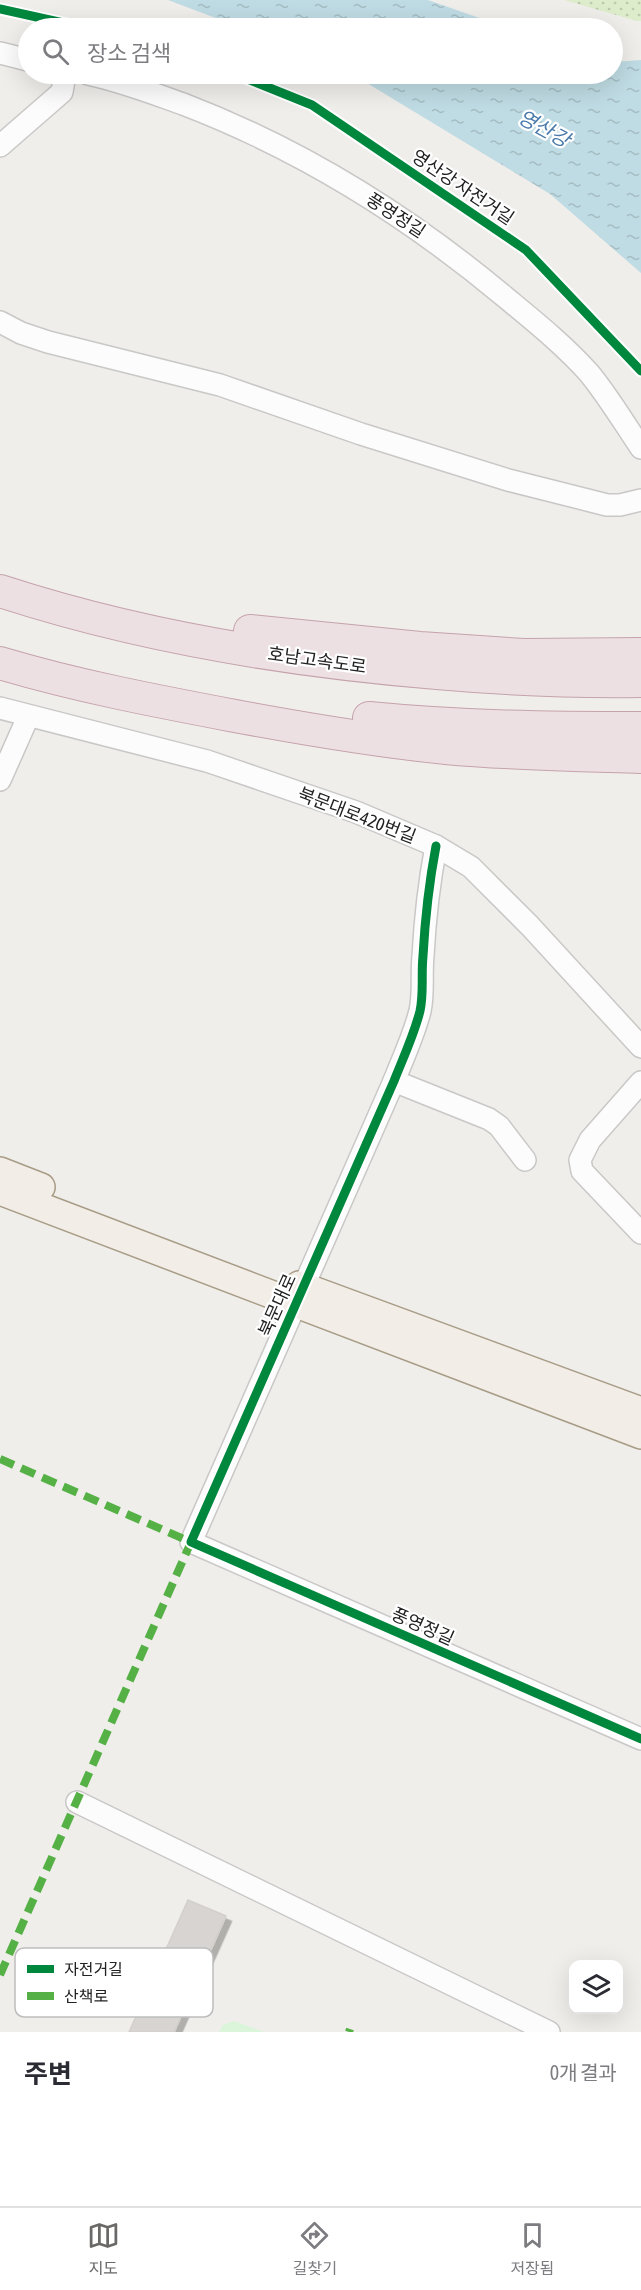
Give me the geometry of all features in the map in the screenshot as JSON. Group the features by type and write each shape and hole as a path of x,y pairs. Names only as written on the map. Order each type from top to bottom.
{"highway":[{"path":"0,574 144,616 198,625 524,655 641,654"},
{"name":"호남고속도로","path":"0,591 153,632 231,648 298,658 374,668 514,680 641,681"},
{"path":"0,648 56,664 141,683 305,711 402,721 542,728 641,728"},
{"path":"0,663 41,675 186,707 358,738 446,748 641,757"}],"main road":[{"name":"북문대로","path":"0,1171 641,1435"},
{"name":"북문대로","path":"0,1191 299,1296 641,1411"}],"street":[{"path":"0,53 18,58"},
{"path":"0,146 63,92 64,84"},
{"name":"풍영정길","path":"122,84 153,93 281,146 410,222 464,262 558,341 589,373 641,448"},
{"path":"0,322 21,333 48,342 220,385 361,434 508,480 608,505 641,500"},
{"name":"북문대로420번길","path":"0,708 207,761 356,812 436,846 471,867 530,926 641,1047"},
{"path":"0,780 28,717"},
{"name":"북문대로","path":"191,1542 394,1081 420,1010 428,894 436,846"},
{"path":"394,1081 489,1119 499,1126 525,1160"},
{"path":"641,1082 590,1140 580,1160 582,1171 641,1233"},
{"name":"풍영정길","path":"191,1542 641,1739"},
{"path":"77,1802 549,2032"}],"green space":[{"path":"564,0 641,0 641,21 637,21"},
{"path":"234,2021 264,2032 219,2032 223,2025"}],"water":[{"path":"168,0 428,0 479,18 216,18"},
{"name":"영산강","path":"641,60 641,273 550,194 368,84 623,84 623,61"}],"building":[{"path":"188,1900 226,1916 212,1948 167,1948"},
{"path":"136,2017 181,2017 174,2032 129,2032"}],"marked path":[{"path":"0,1459 191,1542 0,1975"}],"cycle path":[{"path":"0,9 41,18"},
{"name":"영산강 자전거길","path":"260,84 312,105 526,250 641,371"},
{"path":"436,846 426,915 421,1004 415,1029 191,1542 641,1739"}]}
